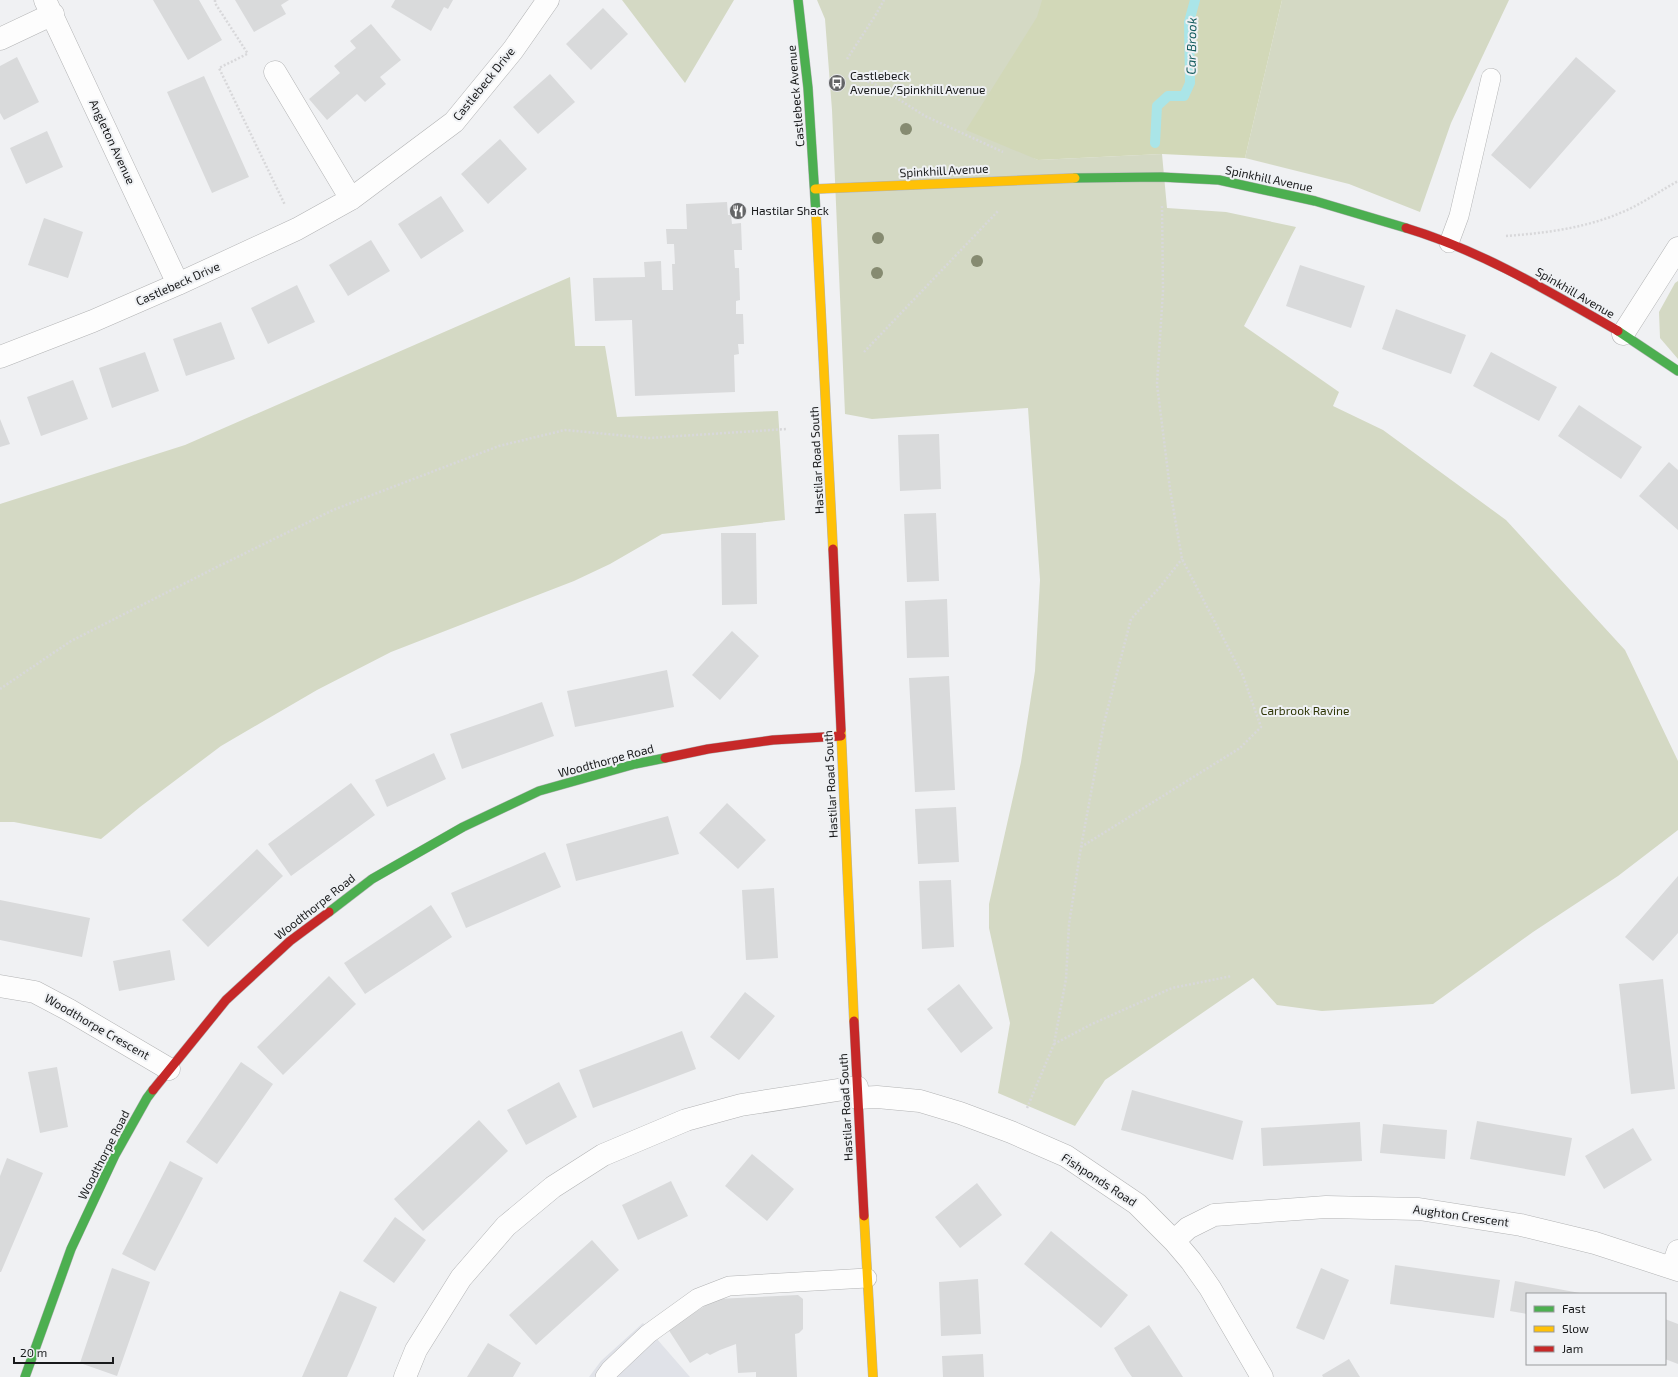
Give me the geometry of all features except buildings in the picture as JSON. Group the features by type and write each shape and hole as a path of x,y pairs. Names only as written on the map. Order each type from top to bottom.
{"street":[{"name":"Castlebeck Drive","path":"0,357 93,321 178,284 297,229 350,199 454,122 513,50 548,0"},
{"name":"Castlebeck Avenue","path":"798,0 808,88 815,189"},
{"path":"0,39 49,7"},
{"name":"Angleton Avenue","path":"49,7 178,284"},
{"path":"275,72 350,199"},
{"name":"Spinkhill Avenue","path":"815,189 1107,177 1161,177 1219,180 1315,201 1412,230 1449,243 1528,279 1623,334 1678,371"},
{"name":"Hastilar Road South","path":"815,189 830,466 857,1092 873,1377"},
{"path":"1623,334 1678,248"},
{"name":"Woodthorpe Road","path":"25,1377 71,1249 115,1155 147,1098 169,1068 226,1000 290,941 372,878 462,827 539,791 635,764 708,750 773,740 841,736"},
{"name":"Woodthorpe Crescent","path":"0,986 35,992 169,1068"},
{"name":"Fishponds Road","path":"405,1377 416,1350 461,1278 506,1226 553,1187 603,1155 686,1120 741,1105 857,1092 920,1102 960,1113 1011,1132 1066,1156 1137,1204 1174,1241 1210,1288 1262,1377"},
{"name":"Aughton Crescent","path":"1174,1241 1188,1228 1214,1215 1326,1208 1419,1209 1521,1225 1676,1263"}],"lane":[{"path":"1449,243 1458,216 1491,78"},
{"path":"605,1377 610,1370 648,1334 704,1295 729,1286 867,1278"}],"path":[{"path":"215,0 214,3 247,54 275,72"},
{"path":"846,59 884,0"},
{"path":"247,54 219,68 286,208"},
{"path":"848,76 873,83 925,116 1006,153"},
{"path":"1502,236 1538,234 1575,228 1624,211 1678,181"},
{"path":"1081,847 1240,748 1261,728 1243,676 1182,559 1170,489 1157,384 1163,291 1162,203"},
{"path":"864,352 1002,207"},
{"path":"0,689 71,641 263,544 333,510 499,446 565,430 649,438 787,429"},
{"path":"1027,1108 1054,1044 1066,979 1069,924 1081,847 1104,723 1131,619 1160,587 1182,559"},
{"path":"1054,1044 1092,1024 1172,988 1232,976"}],"shaded area":[{"path":"643,1323 690,1377 589,1377 601,1361"}],"green space":[{"path":"622,0 734,0 685,83"},
{"name":"Carbrook Ravine","path":"817,0 1227,0 1034,158 1038,160 1162,154 1167,208 1226,212 1296,227 1244,326 1339,392 1333,406 1383,430 1506,520 1625,650 1678,761 1678,830 1618,876 1533,932 1433,1004 1322,1011 1277,1005 1253,978 1105,1080 1075,1126 998,1093 1010,1023 989,928 989,904 1021,762 1035,671 1040,580 1028,408 872,419 845,414 832,110 825,19"},
{"path":"1042,0 1282,0 1245,158 1162,154 1038,160 966,130 1037,17"},
{"path":"1282,0 1509,0 1451,123 1420,212 1349,184 1245,158"},
{"path":"570,277 575,346 605,346 617,417 778,411 785,520 662,534 610,564 574,581 391,652 317,690 221,746 140,807 101,839 14,822 0,822 0,504 185,445"},
{"path":"1678,281 1678,359 1660,338 1659,312 1675,283"}],"waterway":[{"name":"Car Brook","path":"1155,143 1157,106 1168,96 1184,96 1190,83 1189,22 1195,0"}],"traffic: fast":[{"path":"798,0 808,88 816,214"},
{"path":"1075,178 1161,177 1219,180 1315,201 1406,228"},
{"path":"1618,331 1678,371"},
{"path":"329,912 372,879 463,827 539,791 635,764 665,758"},
{"path":"25,1377 71,1249 115,1155 153,1090"}],"traffic: slow":[{"path":"815,189 1075,178"},
{"path":"816,214 833,549"},
{"path":"841,730 854,1021"},
{"path":"864,1216 873,1377"}],"traffic: jam":[{"path":"1406,228 1434,237 1489,260 1541,287 1618,331"},
{"path":"833,549 841,730"},
{"path":"665,758 708,749 773,740 841,736"},
{"path":"153,1090 226,1000 290,941 329,912"},
{"path":"854,1021 864,1216"}],"place":[{"name":"Castlebeck Avenue/Spinkhill Avenue","path":"837,83"},
{"name":"Hastilar Shack","path":"738,211"}]}
